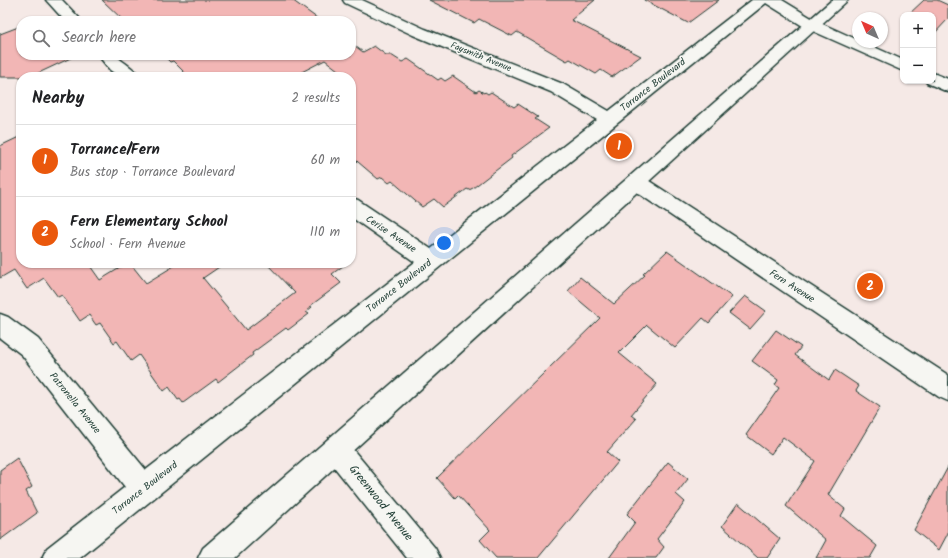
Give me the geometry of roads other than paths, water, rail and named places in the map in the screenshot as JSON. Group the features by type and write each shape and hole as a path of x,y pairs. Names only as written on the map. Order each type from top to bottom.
{"street":[{"path":"53,0 69,16"},
{"name":"Faysmith Avenue","path":"350,0 419,32 557,88 610,119"},
{"name":"Torrance Boulevard","path":"57,558 761,0"},
{"path":"772,0 812,25 900,65"},
{"path":"213,558 841,0"},
{"path":"111,60 125,72"},
{"path":"936,81 948,86"},
{"name":"Fern Avenue","path":"636,182 948,389"},
{"name":"Cerise Avenue","path":"356,209 432,261"},
{"name":"Patronella Avenue","path":"0,324 30,347 144,489"},
{"name":"Greenwood Avenue","path":"336,449 425,558"}],"place":[{"name":"Torrance/Fern","path":"619,146"},
{"name":"Fern Elementary School","path":"870,286"}]}
